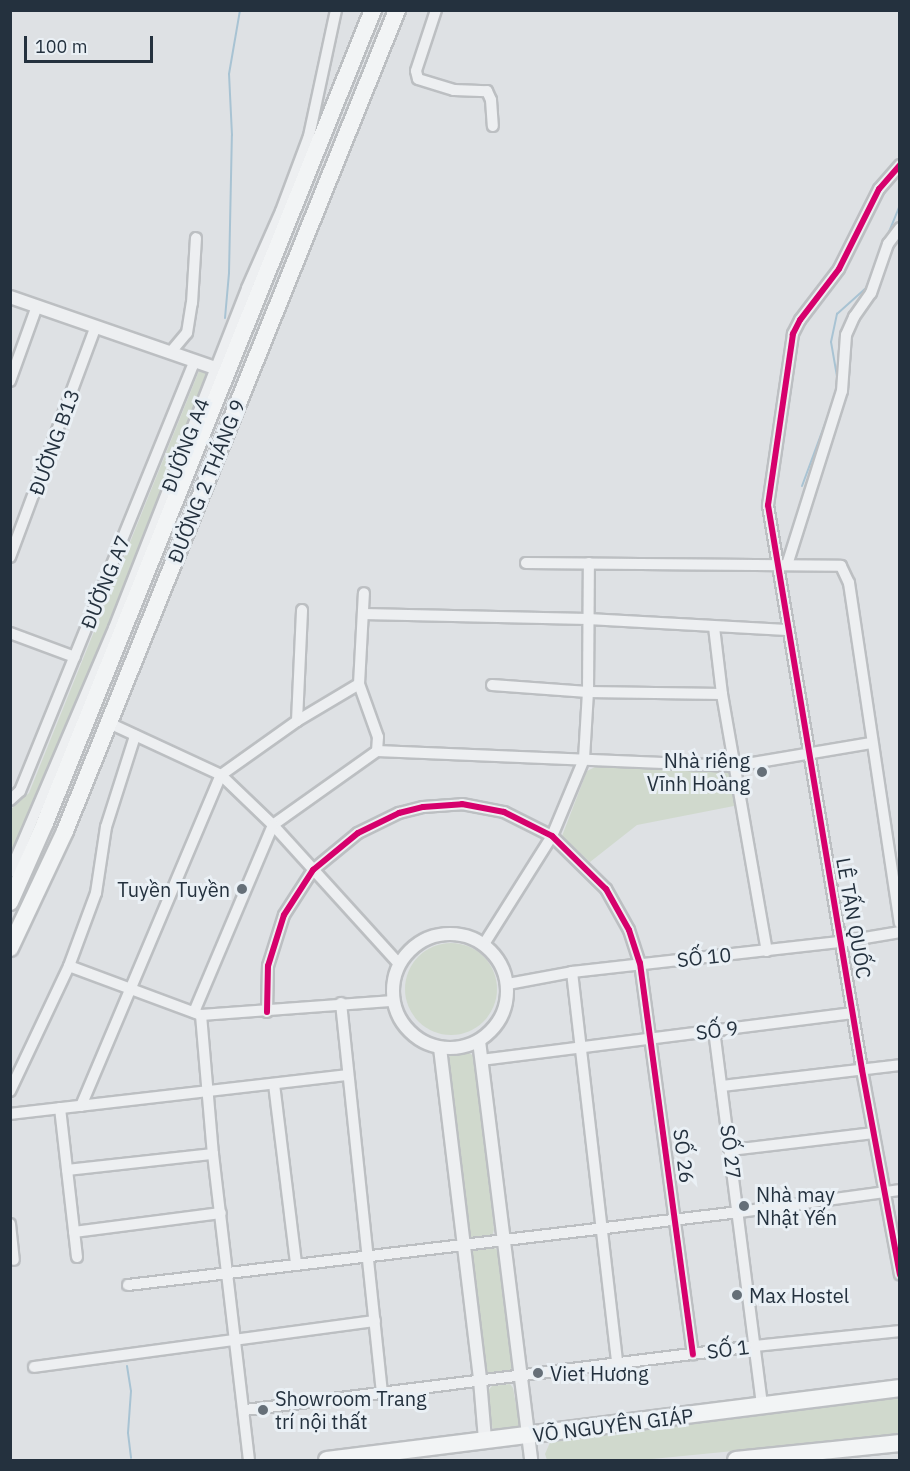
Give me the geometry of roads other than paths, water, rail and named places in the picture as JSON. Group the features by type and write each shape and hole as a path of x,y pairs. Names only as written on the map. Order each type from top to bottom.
{"highway":[{"name":"ĐƯỜNG 2 THÁNG 9","path":"10,902 45,823 373,10"},
{"name":"ĐƯỜNG 2 THÁNG 9","path":"10,948 65,831 397,10"},
{"name":"VÕ NGUYÊN GIÁP","path":"327,1461 900,1388"},
{"path":"736,1461 859,1454 900,1443"}],"street":[{"name":"ĐƯỜNG A4","path":"10,872 114,628 215,368 281,212 309,136 336,10"},
{"path":"436,10 416,71 418,79 454,90 487,91 493,126"},
{"name":"LÊ TẤN QUỐC","path":"900,165 879,189 839,269 800,320 793,334 768,505 782,565 787,630 873,1133 900,1275"},
{"path":"782,565 842,391 846,335 874,284 888,244 900,228"},
{"path":"170,352 187,333 196,238"},
{"path":"10,297 215,368"},
{"path":"10,381 37,306"},
{"name":"ĐƯỜNG B13","path":"10,557 96,327"},
{"name":"ĐƯỜNG A7","path":"10,800 20,791 195,361"},
{"path":"526,563 834,564 841,566 846,574 900,923"},
{"path":"484,944 552,836 584,759 588,692 589,563"},
{"path":"364,593 359,684 378,738 377,751"},
{"path":"297,721 302,610"},
{"path":"363,614 588,619 787,630"},
{"path":"714,627 722,694 767,951"},
{"path":"10,633 75,657"},
{"path":"81,1106 221,775 297,721 359,684"},
{"path":"492,685 588,692 722,694"},
{"path":"109,723 221,775 273,825 399,964"},
{"path":"10,1091 69,966 96,893 106,827 135,736"},
{"path":"249,1461 245,1410 197,1013 273,825 377,751 735,766 871,742"},
{"name":"SỐ 26","path":"267,1012 268,966 275,939 294,898 313,870 358,833 380,821 423,807 462,804 504,812 528,821 552,836 592,874 611,897 630,930 640,963 652,1038 693,1354"},
{"name":"SỐ 10","path":"508,984 572,972 841,942 900,932"},
{"path":"443,934 461,934 484,944 503,967 508,984 507,1001 502,1017 492,1030 479,1041 460,1048 440,1048 423,1042 409,1032 399,1018 393,1001 393,982 399,964 410,950 425,939 443,934"},
{"path":"69,966 197,1013 267,1012 341,1003 393,1001"},
{"path":"572,972 603,1228 616,1363"},
{"path":"341,1003 382,1391"},
{"name":"SỐ 9","path":"481,1060 853,1013"},
{"name":"SỐ 27","path":"714,1030 762,1406"},
{"path":"479,1041 531,1461"},
{"path":"440,1048 480,1380 485,1440"},
{"path":"722,1086 900,1065"},
{"path":"10,1114 348,1075"},
{"path":"274,1084 296,1264"},
{"path":"60,1108 76,1257"},
{"path":"731,1150 873,1133"},
{"path":"67,1170 213,1154"},
{"path":"128,1285 739,1212 900,1190"},
{"path":"74,1232 221,1213"},
{"path":"10,1224 14,1260"},
{"path":"34,1367 375,1321"},
{"name":"SỐ 1","path":"245,1410 755,1346 900,1331"}],"waterway":[{"path":"225,318 229,273 232,135 229,74 240,10"},
{"path":"838,382 831,342 837,314 866,288 900,205"},
{"path":"802,486 829,413"},
{"path":"127,1366 131,1391 128,1433 131,1458"}],"place":[{"name":"Nhà riêng Vĩnh Hoàng","path":"762,772"},
{"name":"Tuyền Tuyền","path":"242,889"},
{"name":"Nhà may Nhật Yến","path":"744,1206"},
{"name":"Max Hostel","path":"737,1295"},
{"name":"Viet Hương","path":"538,1373"},
{"name":"Showroom Trang trí nội thất","path":"263,1410"}]}
